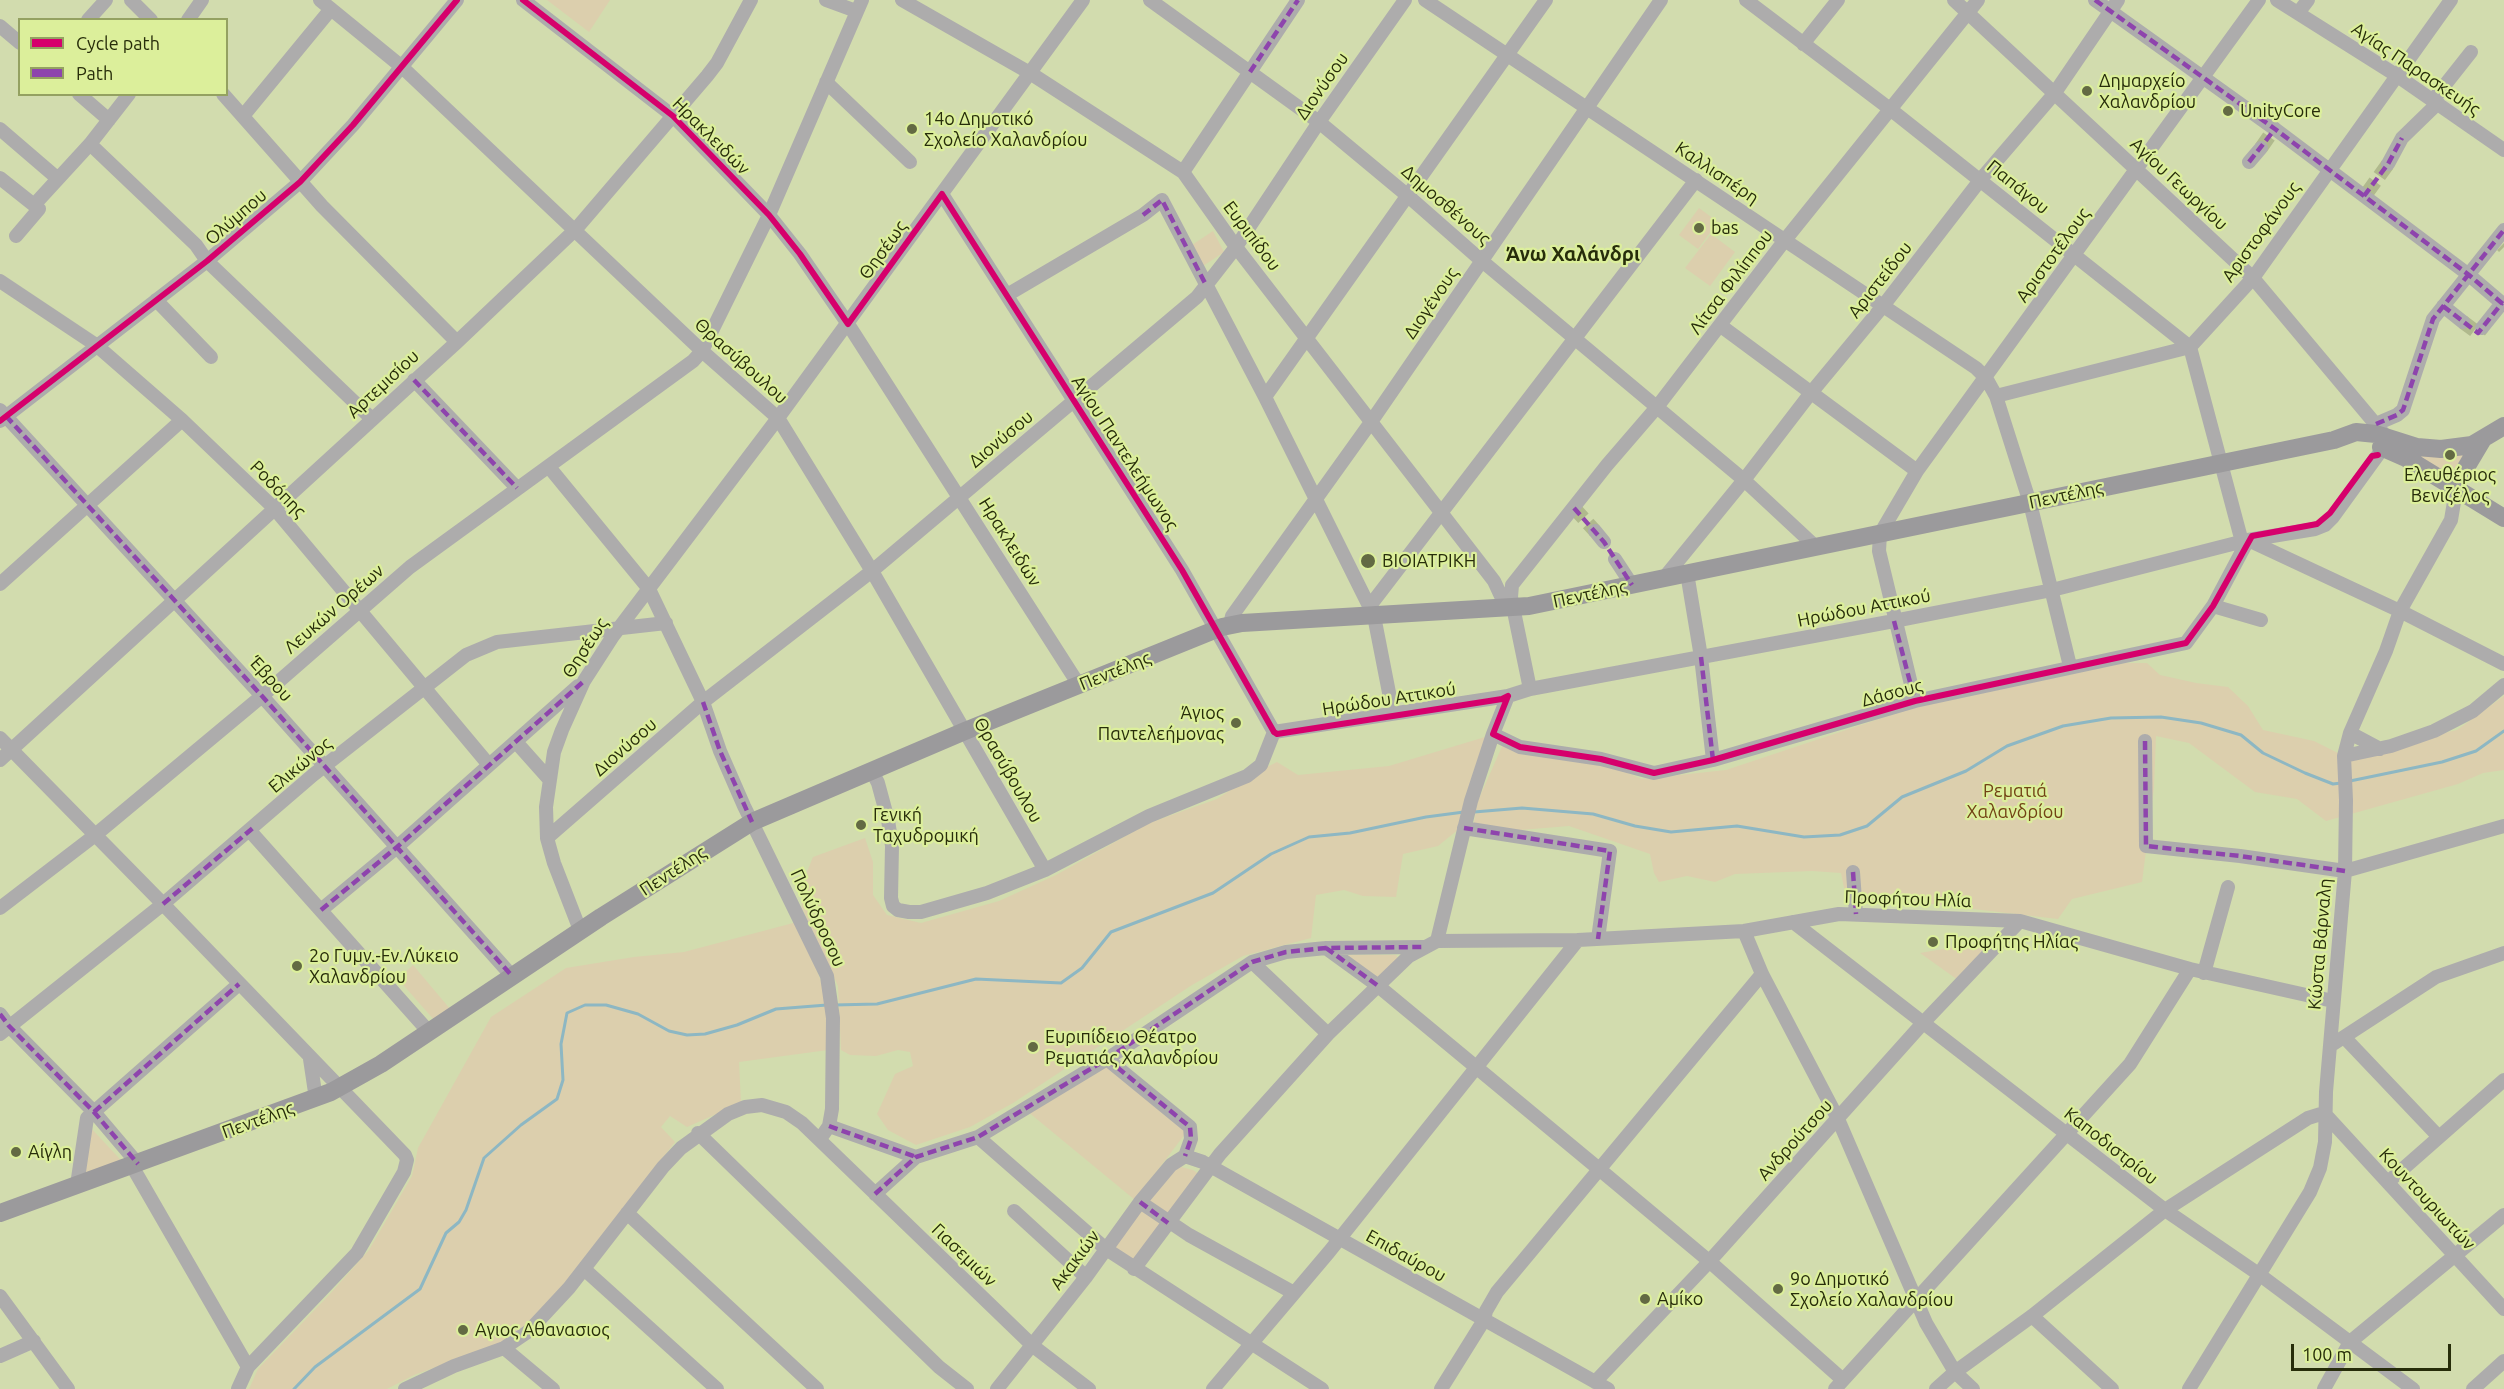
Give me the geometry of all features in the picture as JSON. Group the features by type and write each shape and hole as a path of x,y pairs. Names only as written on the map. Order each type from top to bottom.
{"main road":[{"path":"2334,440 2441,449 2464,447 2504,426"},
{"path":"2334,440 2356,432 2374,434 2406,458 2504,518"},
{"path":"2456,490 2458,480 2483,439"},
{"name":"Πεντέλης","path":"0,1213 316,1099 340,1088 429,1032 580,930 752,822 965,731 1222,628 1371,612 1510,609 2334,440"}],"street":[{"path":"90,18 106,0"},
{"path":"131,0 149,18"},
{"path":"189,18 202,0"},
{"name":"Ολύμπου","path":"2,416 207,261 300,182 353,125 457,0"},
{"name":"Ηρακλειδών","path":"523,0 673,116 769,215 800,254 848,324 1079,685"},
{"name":"Αρτεμισίου","path":"0,760 457,342 576,229 717,63 751,0"},
{"path":"702,351 769,215 859,6 826,0"},
{"name":"Ευριπίδου","path":"902,0 1030,73 1183,172 1236,247 1439,513 1494,581 1510,609"},
{"name":"Θησέως","path":"580,930 559,879 547,838 546,807 549,779 561,730 584,681 619,628 848,324 1083,0"},
{"name":"Δημοσθένους","path":"1150,0 1318,122 1744,480 1816,547"},
{"path":"1183,172 1298,0"},
{"name":"Διονύσου","path":"547,838 703,702 872,571 1197,297 1236,247 1318,122 1405,0"},
{"name":"Καλλισπέρη","path":"1425,0 1976,368 1986,378"},
{"path":"1265,397 1546,0"},
{"name":"Διογένους","path":"1222,628 1371,422 1660,0"},
{"name":"Παπάγου","path":"1746,0 1981,179 2190,346"},
{"path":"1803,44 1838,0"},
{"name":"Αγίου Γεωργίου","path":"1954,0 2253,278 2365,409 2386,443"},
{"name":"Λίτσα Φιλίππου","path":"1512,585 1607,465 1657,407 1785,240 1978,0"},
{"path":"2095,0 2114,5 2272,132 2365,195 2469,275 2503,304 2482,328"},
{"name":"Αριστοτέλους","path":"1881,534 1917,471 2259,0"},
{"name":"Αγίας Παρασκευής","path":"2277,0 2396,75 2503,148"},
{"path":"2298,13 2308,0"},
{"name":"Αριστοφάνους","path":"2190,346 2253,278 2451,0"},
{"path":"243,116 326,4"},
{"name":"Θρασύβουλου","path":"326,4 402,67 576,229 702,351 778,418 872,571 1045,870"},
{"name":"Αριστείδου","path":"1664,578 1883,306 1981,179 2054,94 2114,5"},
{"path":"0,26 18,41"},
{"path":"2388,164 2402,138 2436,102 2471,52"},
{"path":"826,82 910,162"},
{"path":"81,96 109,120"},
{"path":"16,236 57,178 90,144 127,96"},
{"path":"225,96 300,182 457,342"},
{"path":"0,129 57,178"},
{"path":"90,144 196,245 207,261 372,419"},
{"path":"2249,162 2261,148"},
{"path":"0,178 36,207"},
{"path":"1371,612 1439,513 1696,180"},
{"name":"Αγίου Παντελεήμωνος","path":"942,194 1170,552 1222,628 1274,732"},
{"path":"1007,295 1143,215 1162,200 1265,397 1371,612 1393,713"},
{"path":"2376,424 2403,410 2433,319 2501,239"},
{"name":"Ροδόπης","path":"0,281 96,345 182,420 274,508 489,765"},
{"path":"156,300 211,357"},
{"path":"2443,306 2463,321"},
{"path":"1721,326 1917,471"},
{"path":"1996,396 2190,346 2219,464 2245,541 2400,611 2504,664"},
{"name":"Λευκών Ορέων","path":"0,908 94,836 262,696 410,567 693,361 702,351"},
{"path":"1986,378 1996,396 2030,503 2070,666"},
{"path":"414,380 517,488"},
{"path":"2356,432 2362,430 2367,423 2365,409"},
{"name":"Έβρου","path":"2,416 262,696 512,976"},
{"path":"0,584 182,420"},
{"name":"Ηρώδου Αττικού","path":"1274,732 1508,696 1530,689 2052,590 2245,541 2315,530 2325,525 2386,443"},
{"name":"Πολύδροσου","path":"549,467 649,589 703,702 720,751 752,822 819,958 831,991 833,1018 829,1126"},
{"name":"Κώστα Βάρναλη","path":"2189,1389 2310,1192 2317,1176 2325,1142 2324,1113 2345,870 2344,763 2350,733 2386,651 2400,611 2451,520 2456,490"},
{"path":"1881,534 1879,551 1915,701"},
{"name":"Δάσους","path":"1493,734 1520,747 1601,759 1654,773 1713,760 1915,701 2186,643 2213,606 2245,541"},
{"path":"1615,559 1632,585"},
{"path":"1687,573 1701,657 1713,760"},
{"path":"1494,581 1508,586 1512,585 1510,609 1530,689"},
{"path":"2213,606 2261,620"},
{"name":"Ελικώνος","path":"4,1030 163,904 325,766 466,655 487,644 666,622"},
{"path":"321,910 397,848 584,681"},
{"path":"2344,763 2380,748 2434,731 2473,711 2504,685"},
{"path":"1437,941 1471,801 1508,696"},
{"path":"872,771 888,820 892,854 891,898 893,906 898,910 921,912 987,893 1045,870 1149,816 1247,776 1261,765 1274,732"},
{"path":"2350,733 2380,748"},
{"path":"0,738 163,904 405,1155 407,1160 404,1172 357,1253 248,1368 238,1389"},
{"path":"2145,741 2146,846 2345,870 2504,826"},
{"path":"516,742 549,779"},
{"path":"1465,824 1610,851 1598,939"},
{"path":"250,831 429,1032"},
{"path":"1852,872 1856,914"},
{"path":"2204,973 2228,887"},
{"name":"Προφήτου Ηλία","path":"1423,946 1437,941 1578,940 1744,931 1839,914 2020,921 2204,973 2334,1001"},
{"name":"Ανδρούτσου","path":"1595,1382 1709,1261 1923,1023 2020,921"},
{"name":"Καποδιστρίου","path":"1793,922 2165,1210 2260,1275 2413,1389"},
{"path":"1744,931 1762,974 1838,1119 1916,1300 1940,1349 1955,1372 1973,1389"},
{"path":"1213,1389 1338,1239 1578,940"},
{"path":"875,1194 916,1157 978,1137 1107,1059 1252,962 1286,952 1326,948 1423,946"},
{"path":"1134,1269 1210,1167 1328,1034 1377,985 1423,946"},
{"path":"1326,948 1377,985 1709,1261 1839,1384 2130,1064 2190,969"},
{"path":"2330,1046 2436,977 2504,953"},
{"path":"1252,962 1328,1034"},
{"path":"1440,1389 1484,1320 1486,1311 1497,1292 1762,974"},
{"path":"77,1185 86,1122 94,1112 239,984"},
{"path":"0,1014 4,1030 94,1112 135,1165 248,1368"},
{"path":"2344,1037 2439,1137"},
{"path":"310,1059 316,1099"},
{"path":"1107,1059 1190,1127 1191,1139 1185,1156"},
{"path":"2388,1182 2504,1080"},
{"name":"Γιασεμιών","path":"412,1388 454,1366 504,1348 529,1331 584,1269 663,1167 698,1133 728,1114 745,1107 762,1105 786,1112 820,1139 1033,1346 1089,1389"},
{"path":"1936,1389 2165,1210 2308,1118 2324,1113"},
{"name":"Κουντουριωτών","path":"2324,1113 2504,1309"},
{"path":"820,1139 829,1126 916,1157"},
{"path":"698,1133 939,1367 967,1389"},
{"path":"978,1137 1106,1249 1322,1389"},
{"name":"Επιδαύρου","path":"1185,1156 1198,1160 1608,1389"},
{"name":"Ακακιών","path":"997,1389 1086,1277 1140,1202 1171,1165 1185,1156"},
{"path":"1140,1202 1168,1223 1294,1293"},
{"path":"1014,1211 1086,1277"},
{"path":"627,1213 817,1389"},
{"path":"2324,1389 2350,1342 2504,1215"},
{"path":"584,1269 717,1389"},
{"path":"0,1296 68,1389"},
{"path":"2032,1316 2112,1389"},
{"path":"0,1356 34,1341"},
{"path":"504,1348 553,1389"},
{"path":"2473,1389 2504,1361"}],"green space":[{"path":"547,0 610,0 589,32"},
{"name":"bas","path":"1699,208 1718,222 1698,249 1679,235"},
{"path":"1213,231 1224,252 1200,268 1189,247"},
{"path":"1711,234 1735,252 1710,286 1685,268"},
{"path":"2410,453 2465,453 2450,480"},
{"name":"Ρεματιά Χαλανδρίου","path":"2125,663 2147,663 2160,675 2228,687 2248,706 2263,730 2314,741 2344,756 2457,730 2504,696 2504,770 2483,773 2458,784 2326,821 2297,799 2255,792 2189,743 2156,736 2154,788 2142,882 2072,899 2058,919 1914,902 1847,903 1841,873 1812,871 1735,874 1715,882 1687,876 1659,882 1654,873 1650,854 1569,826 1508,831 1474,823 1477,803 1504,742 1596,760 1642,779 1726,770 1915,707"},
{"path":"1485,737 1459,829 1438,846 1403,854 1396,897 1363,896 1344,890 1316,895 1311,938 1243,956 1192,985 1013,1103 970,1127 916,1145 888,1130 877,1114 895,1074 913,1066 910,1052 898,1050 876,1056 850,1055 841,1050 838,986 802,908 802,884 813,857 865,838 873,862 873,895 887,915 921,923 999,901 1056,875 1149,823 1217,799 1277,762 1298,775 1389,766"},
{"path":"797,922 823,986 827,1008 828,1050 739,1062 741,1103 687,1127 670,1116 661,1127 675,1142 534,1323 505,1342 414,1375 387,1389 249,1389 258,1369 369,1250 412,1176 418,1148 491,1017 566,968 684,952"},
{"path":"1995,940 1958,980 1920,953"},
{"path":"1396,955 1398,958 1377,980 1347,956"},
{"path":"413,965 451,1010 435,1021 398,979"},
{"path":"1107,1066 1185,1127 1185,1134 1135,1200 1027,1111"},
{"path":"90,1127 122,1162 87,1174 85,1172"},
{"path":"1181,1167 1193,1170 1200,1175 1167,1218 1146,1202 1174,1169"},
{"path":"1141,1207 1164,1223 1132,1261 1112,1247"}],"waterway":[{"path":"1474,812 1522,808 1593,814 1635,826 1671,832 1737,826 1804,837 1840,835 1867,826 1902,797 1966,771 2007,746 2063,726 2111,718 2161,717 2201,723 2241,735 2263,753 2305,773 2333,784 2341,783"},
{"path":"2350,781 2442,762 2476,751 2504,731"},
{"path":"834,1005 877,1004 976,979 1061,983 1082,968 1111,932 1213,893 1271,854 1309,837 1350,833 1426,817 1464,812"},
{"path":"294,1389 315,1367 420,1289 446,1233 459,1222 466,1210 484,1158 521,1125 557,1099 563,1080 561,1044 567,1013 585,1005 606,1005 638,1014 669,1031 687,1035 705,1034 737,1025 776,1009 827,1005"}],"tunnel":[{"path":"2261,148 2270,135"},
{"path":"2367,193 2388,164"},
{"path":"2463,322 2478,333 2482,328"},
{"path":"1574,508 1595,531"}],"marked path":[{"path":"1250,72 1298,0"},
{"path":"2095,0 2275,129 2469,275 2504,305"},
{"path":"2249,162 2275,129"},
{"path":"2364,196 2388,164 2402,138"},
{"path":"1143,215 1162,200 1206,285"},
{"path":"2376,424 2403,410 2433,319 2504,230"},
{"path":"2443,306 2478,333 2502,303"},
{"path":"414,380 517,488"},
{"path":"6,416 262,696 512,976"},
{"path":"1574,508 1604,542 1632,585"},
{"path":"1894,621 1915,701"},
{"path":"1701,657 1713,760"},
{"path":"321,910 397,847 584,681"},
{"path":"703,702 720,751 752,822"},
{"path":"2145,741 2146,846 2345,871"},
{"path":"163,904 254,827"},
{"path":"1464,828 1610,851 1598,939"},
{"path":"1853,872 1856,914"},
{"path":"875,1194 916,1157 978,1137 1107,1059 1252,962 1286,952 1326,948 1423,947"},
{"path":"1326,948 1377,985"},
{"path":"94,1112 239,984"},
{"path":"0,1014 9,1026 94,1112 138,1164"},
{"path":"1107,1059 1190,1127 1191,1139 1185,1156"},
{"path":"829,1126 916,1157"},
{"path":"1140,1202 1168,1223"}],"cycle path":[{"path":"0,421 207,261 300,182 353,125 457,0"},
{"path":"523,0 673,116 769,215 800,254 848,324 942,194 1182,570 1274,732"},
{"path":"1508,696 1493,734 1520,747 1601,759 1654,773 1713,760 1915,701 2186,643 2213,606 2252,536 2317,524 2330,513 2372,456 2378,455"},
{"path":"1274,732 1277,734 1502,699 1508,696"}],"place":[{"name":"Δημαρχείο Χαλανδρίου","path":"2087,91"},
{"name":"UnityCore","path":"2228,111"},
{"name":"14ο Δημοτικό Σχολείο Χαλανδρίου","path":"912,129"},
{"name":"bas","path":"1699,228"},
{"name":"Ελευθέριος Βενιζέλος","path":"2450,455"},
{"name":"ΒΙΟΙΑΤΡΙΚΗ","path":"1368,561"},
{"name":"Άγιος Παντελεήμονας","path":"1236,723"},
{"name":"Γενική Ταχυδρομική","path":"861,825"},
{"name":"Προφήτης Ηλίας","path":"1933,942"},
{"name":"2ο Γυμν.-Εν.Λύκειο Χαλανδρίου","path":"297,966"},
{"name":"Ευριπίδειο Θέατρο Ρεματιάς Χαλανδρίου","path":"1033,1047"},
{"name":"Αίγλη","path":"16,1152"},
{"name":"9ο Δημοτικό Σχολείο Χαλανδρίου","path":"1778,1289"},
{"name":"Αμίκο","path":"1645,1299"},
{"name":"Αγιος Αθανασιος","path":"463,1330"}],"district":[{"name":"Άνω Χαλάνδρι","path":"1573,254"}]}
